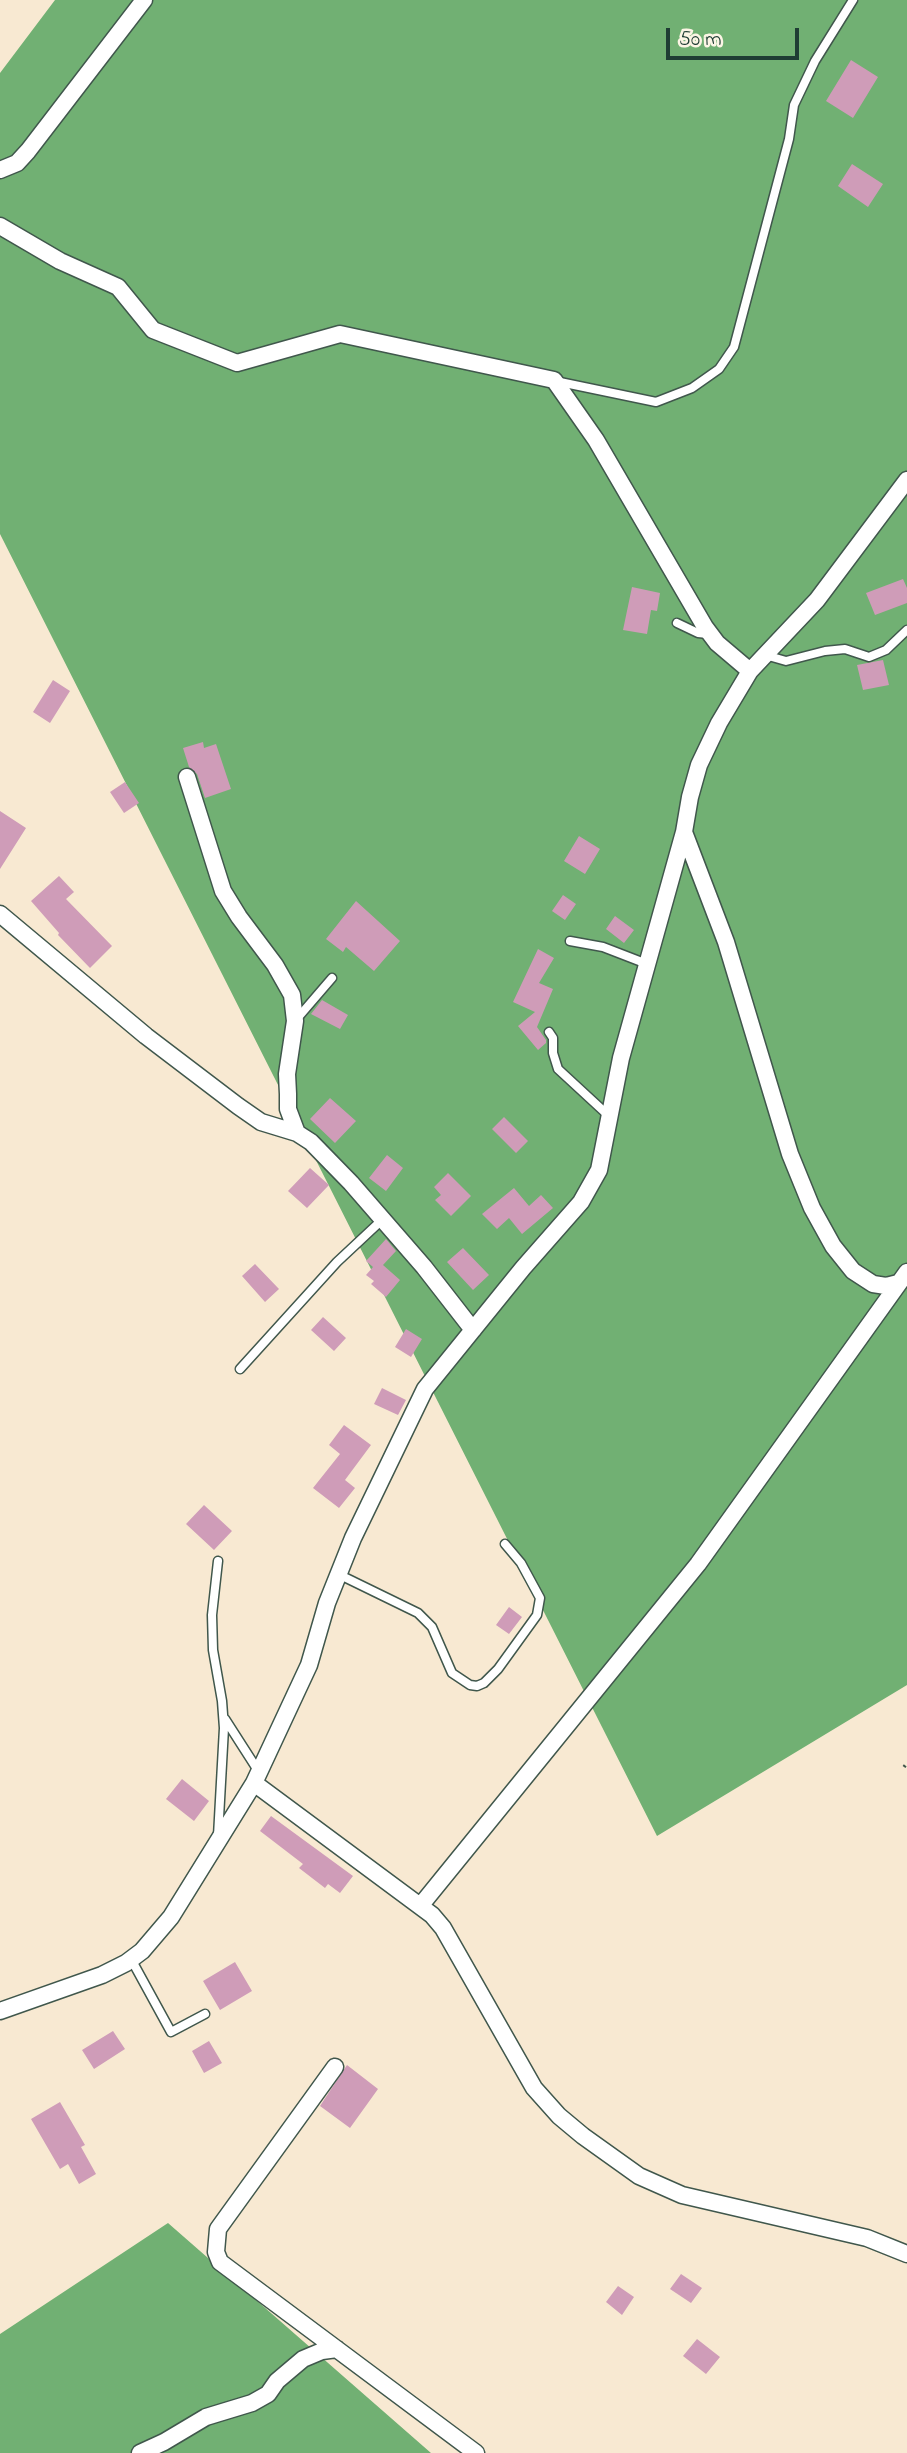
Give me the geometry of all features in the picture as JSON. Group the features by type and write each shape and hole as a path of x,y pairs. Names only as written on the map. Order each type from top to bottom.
{"street":[{"path":"0,170 17,163 28,151 144,0"},
{"path":"0,226 60,261 118,287 153,330 237,363 340,334 554,380 596,440 692,608 717,643 750,671"},
{"path":"0,2011 102,1975 142,1951 172,1917 257,1778 309,1665 338,1574 425,1389 523,1268 581,1202 599,1170 621,1058 684,832 690,797 699,765 719,723 750,671 817,600 907,480"},
{"path":"187,777 223,891 286,981 292,995 295,1021 287,1074 288,1109 297,1133"},
{"path":"684,832 726,942 790,1154 812,1208 833,1246 853,1271 873,1284 886,1286 902,1277"},
{"path":"0,914 146,1036 237,1106 261,1122 297,1133 324,1154 424,1267 472,1330"},
{"path":"421,1905 698,1564 902,1277"},
{"path":"257,1778 421,1905 443,1928 534,2088 559,2116 583,2136 639,2176 682,2195 867,2238 907,2254"},
{"path":"335,2067 218,2229 216,2252 220,2262 476,2453"},
{"path":"139,2453 164,2442 206,2417 252,2403 268,2394 277,2381 303,2359 322,2351 337,2349"}],"lane":[{"path":"554,380 656,402 692,388 719,369 734,347 789,139 794,105 815,61 853,0"},
{"path":"677,623 698,633 710,634"},
{"path":"765,655 786,661 845,649 869,657 886,650 907,630"},
{"path":"570,941 603,947 647,964"},
{"path":"295,1021 332,978"},
{"path":"549,1032 553,1038 553,1053 558,1069 610,1117"},
{"path":"240,1369 337,1262 383,1219"},
{"path":"338,1574 418,1613 432,1627 452,1673 470,1685 477,1686 498,1670 537,1615 540,1598 521,1563 505,1544"},
{"path":"218,1561 212,1615 214,1650 224,1716 218,1843"},
{"path":"224,1716 257,1778"},
{"path":"131,1959 171,2032 205,2014"}],"green space":[{"path":"55,0 907,0 907,1685 657,1836 0,534 0,73"},
{"path":"168,2223 431,2453 0,2453 0,2334"}],"building":[{"path":"851,60 878,77 853,118 826,101"},
{"path":"852,164 883,184 868,207 838,186"},
{"path":"903,579 907,588 907,603 875,615 866,593"},
{"path":"632,587 660,593 657,611 651,610 647,634 623,630"},
{"path":"883,660 889,685 863,690 857,665"},
{"path":"53,680 70,691 50,723 33,712"},
{"path":"203,742 204,748 216,744 231,789 205,798 197,774 189,767 183,748"},
{"path":"125,782 139,803 124,813 110,792"},
{"path":"0,811 26,828 0,869"},
{"path":"579,836 600,849 585,874 564,861"},
{"path":"59,876 74,892 66,899 112,946 90,968 58,935 31,901"},
{"path":"563,895 576,904 565,920 552,911"},
{"path":"356,901 400,941 374,971 346,947 343,952 326,939"},
{"path":"615,916 634,930 624,943 606,929"},
{"path":"538,949 554,958 539,983 553,989 537,1027 546,1040 538,1050 518,1026 535,1012 513,1002"},
{"path":"322,1000 348,1015 340,1029 311,1014"},
{"path":"330,1098 356,1121 335,1143 310,1119"},
{"path":"504,1117 528,1141 516,1153 492,1129"},
{"path":"387,1155 403,1168 386,1191 369,1178"},
{"path":"310,1168 329,1185 307,1208 288,1191"},
{"path":"448,1173 471,1196 451,1216 435,1200 441,1195 434,1187"},
{"path":"514,1188 529,1206 541,1195 553,1208 522,1234 509,1218 497,1229 482,1214"},
{"path":"386,1239 396,1251 383,1265 400,1280 386,1297 371,1284 374,1281 366,1275 373,1267 366,1261"},
{"path":"463,1248 489,1275 473,1290 447,1262"},
{"path":"255,1264 279,1289 265,1302 242,1276"},
{"path":"323,1317 346,1338 334,1351 311,1330"},
{"path":"406,1329 422,1339 411,1357 395,1347"},
{"path":"382,1388 406,1400 398,1415 374,1404"},
{"path":"344,1425 371,1445 345,1480 355,1488 339,1508 313,1488 340,1454 329,1445"},
{"path":"204,1505 232,1531 214,1550 186,1524"},
{"path":"509,1607 522,1617 509,1634 496,1625"},
{"path":"182,1779 209,1801 194,1821 166,1799"},
{"path":"271,1816 353,1876 340,1893 328,1884 325,1888 299,1868 303,1864 260,1831"},
{"path":"235,1962 252,1991 220,2010 203,1981"},
{"path":"113,2031 125,2049 94,2069 82,2050"},
{"path":"209,2041 222,2063 204,2073 192,2051"},
{"path":"347,2065 378,2089 350,2128 320,2106"},
{"path":"60,2102 85,2145 81,2147 96,2174 79,2184 68,2164 60,2169 31,2119"},
{"path":"681,2274 702,2288 691,2303 670,2289"},
{"path":"618,2286 634,2297 622,2315 606,2302"},
{"path":"697,2339 720,2357 706,2374 683,2356"}]}
